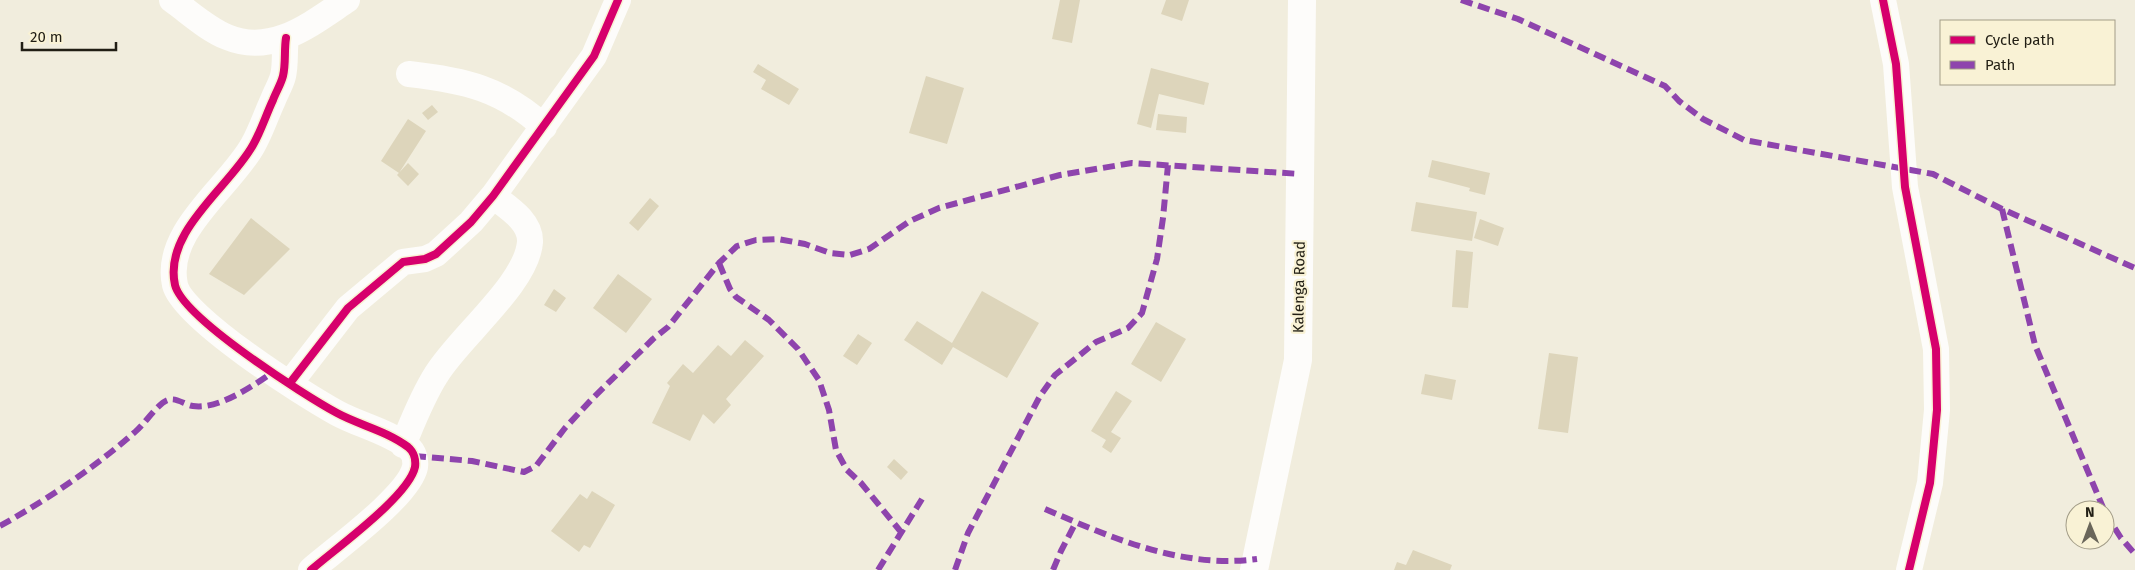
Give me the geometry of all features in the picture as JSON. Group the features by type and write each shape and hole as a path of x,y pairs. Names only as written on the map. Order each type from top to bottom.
{"main road":[{"name":"Kalenga Road","path":"1254,570 1298,360 1302,0"}],"street":[{"path":"172,0 226,37 245,42 264,43 286,38 347,0"},
{"path":"290,383 348,308 403,262 425,259 436,254 471,222 493,196 594,56 618,0"},
{"path":"1883,0 1896,64 1905,187 1936,349 1937,410 1930,483 1908,570"},
{"path":"286,38 283,75 253,146 190,224 178,248 174,270 176,287 192,310 221,335 290,383 338,413 410,449 416,460 415,469 403,487 379,514 311,570"},
{"path":"409,74 467,84 507,98 526,110 544,127"},
{"path":"403,445 419,407 436,374 508,287 526,262 530,240 526,227 520,217 493,196"}],"building":[{"path":"1060,0 1080,0 1072,43 1052,39"},
{"path":"1166,0 1189,0 1182,21 1161,14"},
{"path":"758,64 799,89 789,105 761,89 766,80 753,72"},
{"path":"1151,68 1209,83 1204,105 1159,94 1151,128 1137,124"},
{"path":"926,76 964,88 947,144 909,133"},
{"path":"432,105 438,112 428,120 422,113"},
{"path":"1158,114 1187,117 1186,133 1156,130"},
{"path":"408,119 426,131 399,173 381,161"},
{"path":"1432,160 1490,173 1485,195 1469,191 1470,188 1428,177"},
{"path":"408,163 419,174 408,186 397,175"},
{"path":"650,198 659,206 638,231 629,223"},
{"path":"1416,202 1477,212 1472,241 1411,231"},
{"path":"251,218 290,249 244,295 209,274"},
{"path":"1480,219 1504,228 1498,246 1474,238"},
{"path":"1456,250 1473,252 1468,308 1452,307"},
{"path":"618,274 652,299 626,333 593,308"},
{"path":"554,289 566,298 556,312 544,305"},
{"path":"982,291 1039,323 1007,378 953,347 942,365 904,340 917,321 952,343"},
{"path":"1156,322 1186,339 1161,382 1131,364"},
{"path":"858,334 872,343 857,365 843,356"},
{"path":"745,340 764,356 726,399 731,405 714,424 703,414 690,441 652,423 670,386 667,383 683,364 693,373 718,345 731,356"},
{"path":"1549,353 1578,357 1568,433 1538,429"},
{"path":"1425,374 1456,380 1452,400 1421,394"},
{"path":"1116,391 1132,401 1111,432 1121,438 1111,453 1102,447 1106,440 1091,431"},
{"path":"894,459 908,472 901,480 887,467"},
{"path":"592,491 615,505 590,548 584,545 579,552 551,531 580,494 587,499"},
{"path":"1413,550 1452,565 1450,570 1394,570 1397,562 1406,565"}],"marked path":[{"path":"1461,0 1518,19 1665,86 1679,101 1703,119 1744,140 1933,174 2002,209 2135,268"},
{"path":"414,456 472,461 524,472 536,466 565,428 653,339 668,327 719,263 737,246 756,240 778,239 805,244 830,253 850,255 869,249 910,221 939,208 1060,175 1132,163 1300,174"},
{"path":"955,570 968,533 1040,396 1055,375 1096,342 1128,328 1142,313 1157,259 1168,165"},
{"path":"2002,209 2035,345 2100,500"},
{"path":"719,263 730,289 736,297 769,320 798,349 819,380 829,410 836,450 847,470 861,483 901,532"},
{"path":"0,526 53,494 103,458 139,429 164,402 171,399 193,406 203,406 224,401 256,384 273,372"},
{"path":"878,570 922,499"},
{"path":"1045,509 1148,549 1202,559 1229,561 1257,559"},
{"path":"1053,570 1076,522"},
{"path":"2115,529 2135,554"}],"cycle path":[{"path":"290,383 348,308 403,262 425,259 436,254 471,222 493,196 594,56 618,0"},
{"path":"1883,0 1896,64 1905,187 1936,349 1937,410 1930,483 1909,570"},
{"path":"286,38 282,79 256,140 243,161 188,228 179,246 174,265 175,285 183,299 221,335 273,373 321,404 400,441 413,454 415,467 410,479 400,492 370,522 311,570"}]}
